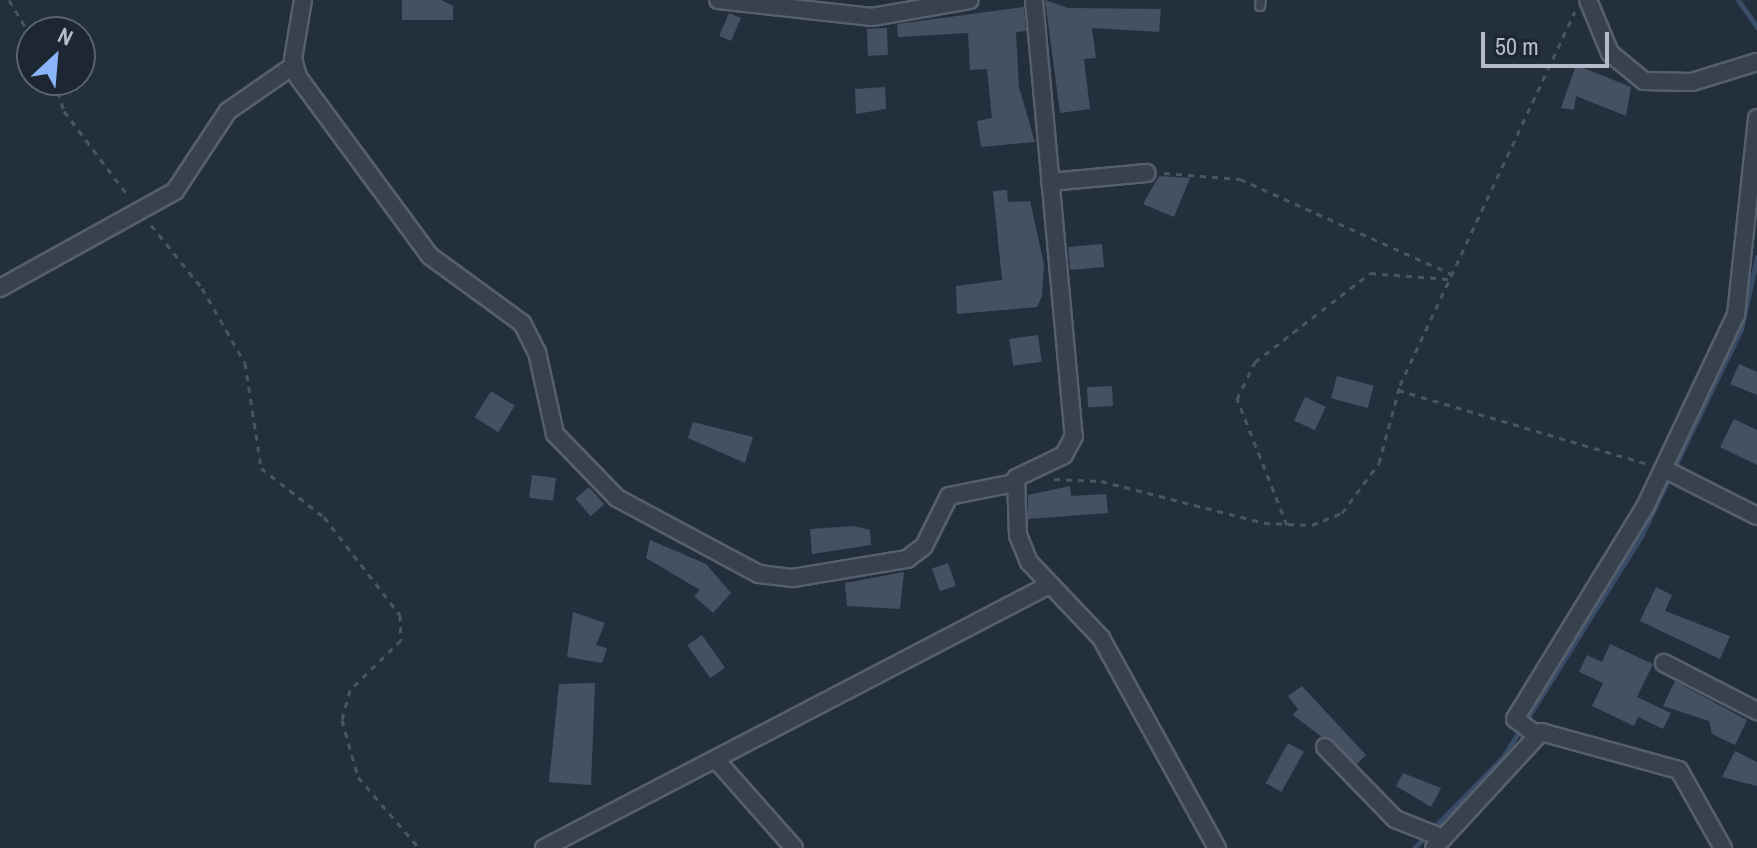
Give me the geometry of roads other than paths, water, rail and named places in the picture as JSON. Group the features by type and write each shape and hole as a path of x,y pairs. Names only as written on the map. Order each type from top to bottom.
{"street":[{"path":"303,0 293,66 430,256 522,323 537,352 555,434 617,498 759,574 793,578 907,559 924,546 949,496 1014,483 1027,468 1061,456 1073,443 1034,0"},
{"path":"718,0 872,17 970,0"},
{"path":"1588,0 1610,53 1644,81 1692,82 1757,62"},
{"path":"0,288 140,211 183,181 234,104 293,66"},
{"path":"1723,848 1679,770 1535,734 1515,719 1664,469 1736,315 1754,228 1757,118"},
{"path":"1050,182 1147,173"},
{"path":"1664,469 1757,516"},
{"path":"1014,483 1018,535 1049,585 1101,638 1217,848"},
{"path":"544,848 718,762 1049,585"},
{"path":"1664,663 1757,711"},
{"path":"1325,747 1395,819 1438,843 1535,734"},
{"path":"718,762 794,848"}],"waterway":[{"path":"1738,0 1757,27"},
{"path":"1414,848 1503,757 1641,536 1741,329 1757,257"}]}
